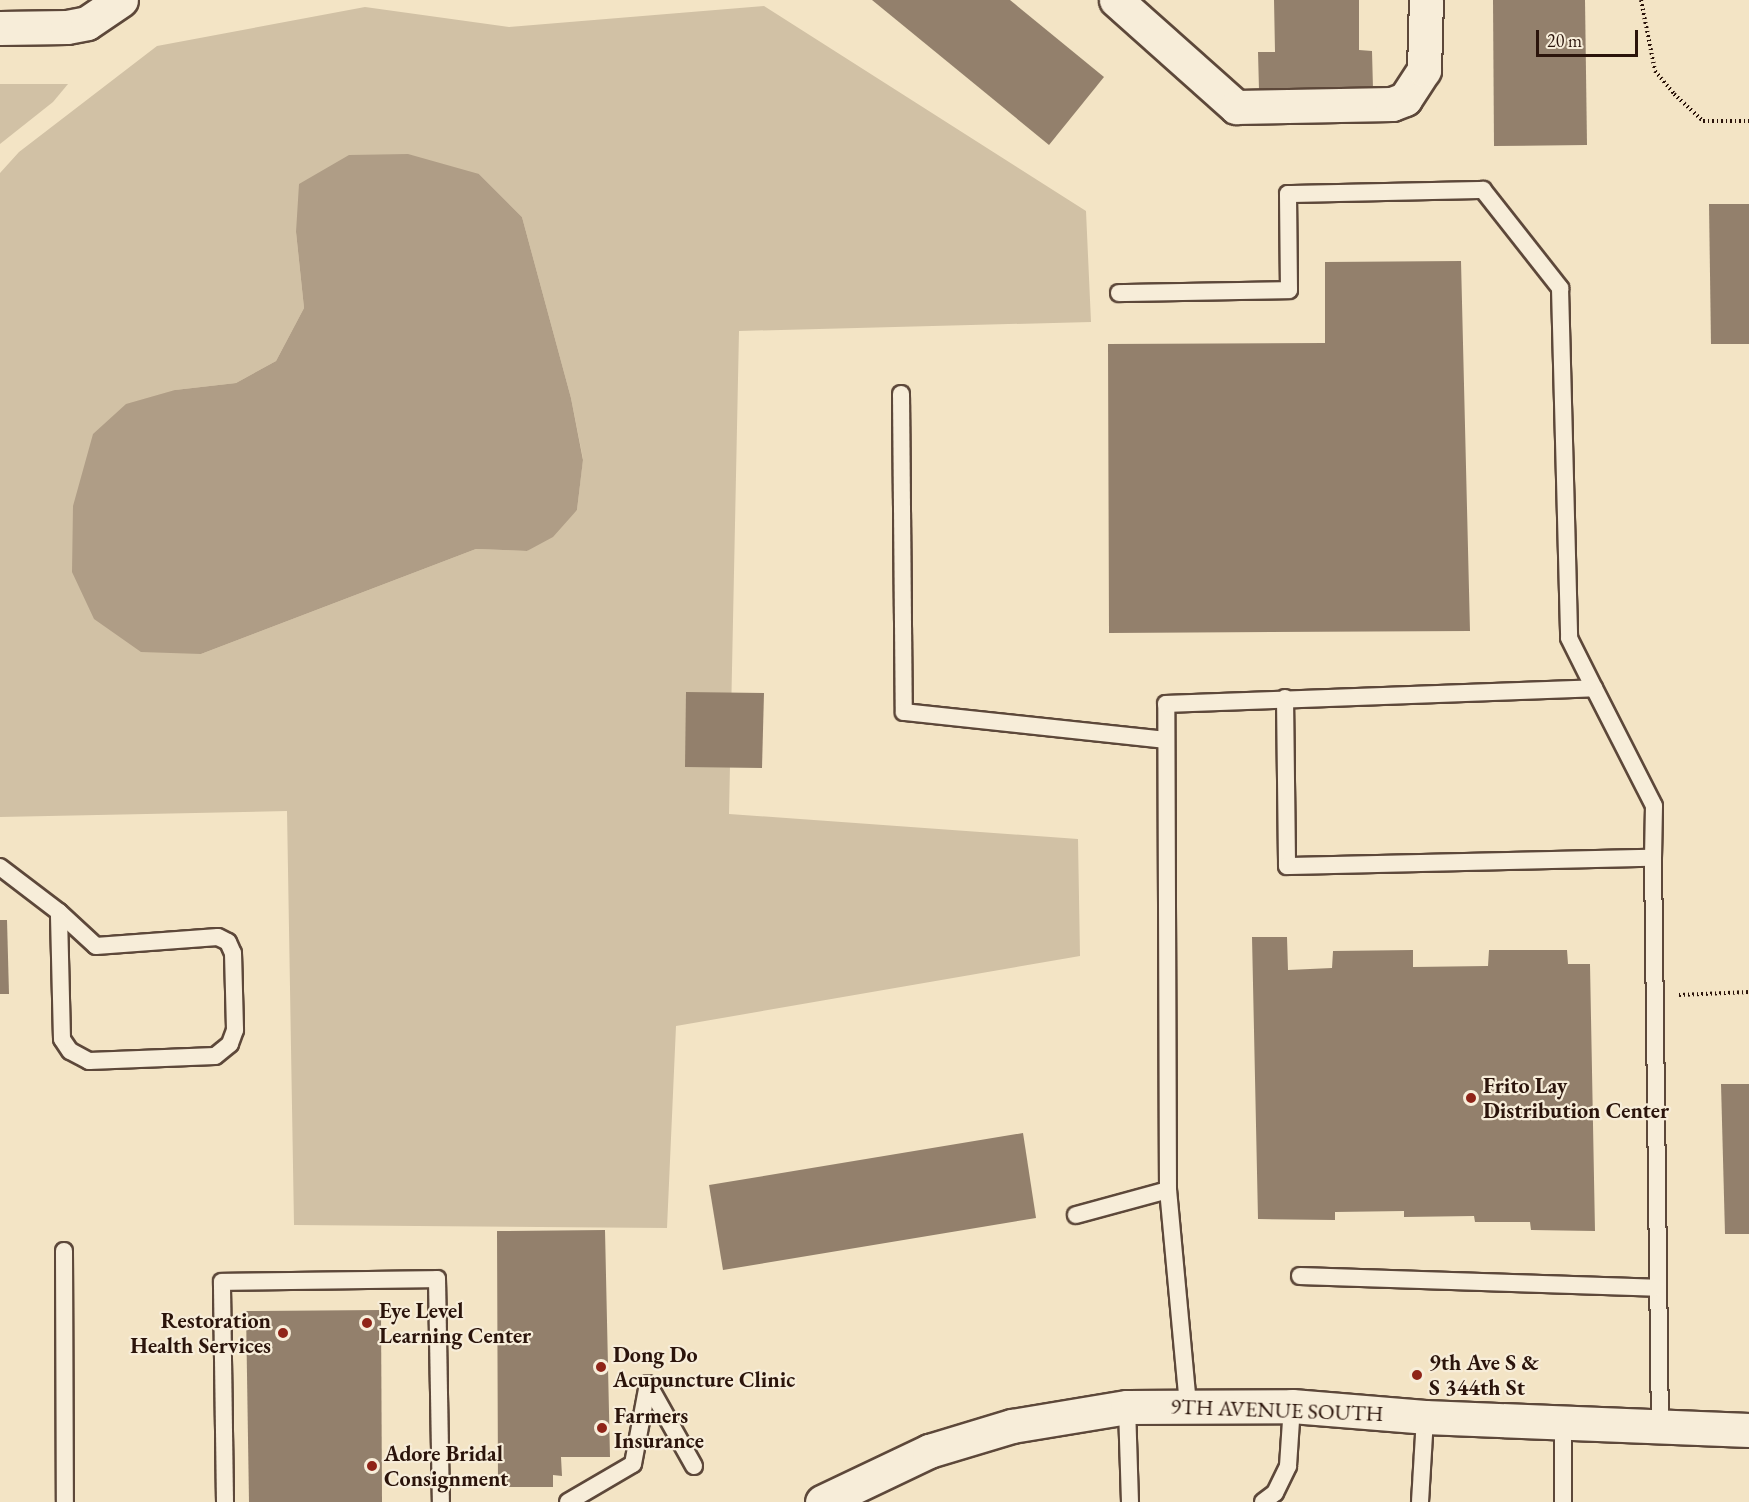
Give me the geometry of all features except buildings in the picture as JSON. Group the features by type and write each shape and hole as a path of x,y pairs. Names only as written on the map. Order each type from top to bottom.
{"street":[{"path":"0,28 67,27 87,23 121,0"},
{"path":"1116,0 1236,107 1392,104 1405,99 1424,70 1426,0"},
{"name":"9TH AVENUE SOUTH","path":"822,1502 929,1451 1012,1426 1127,1407 1292,1406 1425,1417 1749,1430"}],"lane":[{"path":"1119,293 1289,290 1288,194 1483,190 1560,288 1569,638 1654,806 1656,1288 1659,1428"},
{"path":"901,394 904,712 1166,740"},
{"path":"1188,1405 1168,1190 1166,704 1594,688"},
{"path":"1285,698 1287,866 1653,858"},
{"path":"0,867 59,912 96,946 218,937 228,942 233,953 236,1030 230,1044 215,1056 89,1061 70,1051 62,1039 59,912"},
{"path":"1076,1215 1168,1190"},
{"path":"64,1251 65,1502"},
{"path":"1300,1276 1656,1288"},
{"path":"225,1502 222,1282 437,1279 441,1502"},
{"path":"568,1502 633,1464 648,1384 694,1466"},
{"path":"1263,1502 1275,1493 1288,1466 1292,1406"},
{"path":"1127,1407 1130,1502"},
{"path":"1420,1502 1425,1417"},
{"path":"1563,1424 1563,1502"}],"path":[{"path":"1641,0 1655,71 1674,94 1703,121 1749,121"},
{"path":"1654,997 1749,992"}],"shaded area":[{"path":"764,6 1086,211 1091,322 739,331 729,814 1078,839 1080,956 676,1026 667,1228 294,1225 287,811 0,817 0,173 19,152 157,46 365,7 509,27","holes":["479,174 522,217 571,398 583,459 577,510 527,551 476,549 201,654 175,390 236,383 276,361 304,308 296,232"]},
{"path":"0,84 68,84 53,102 0,144"},
{"path":"408,154 479,174 522,217 571,398 583,460 577,510 553,537 527,551 476,549 201,654 141,652 94,619 72,572 73,506 93,434 126,404 175,390 236,383 276,361 304,308 296,232 299,184 349,155"}],"place":[{"name":"Frito Lay Distribution Center","path":"1471,1098"},
{"name":"Eye Level Learning Center","path":"367,1323"},
{"name":"Restoration Health Services","path":"283,1333"},
{"name":"Dong Do Acupuncture Clinic","path":"601,1367"},
{"name":"9th Ave S & S 344th St","path":"1417,1375"},
{"name":"Farmers Insurance","path":"602,1428"},
{"name":"Adore Bridal Consignment","path":"372,1466"}]}
